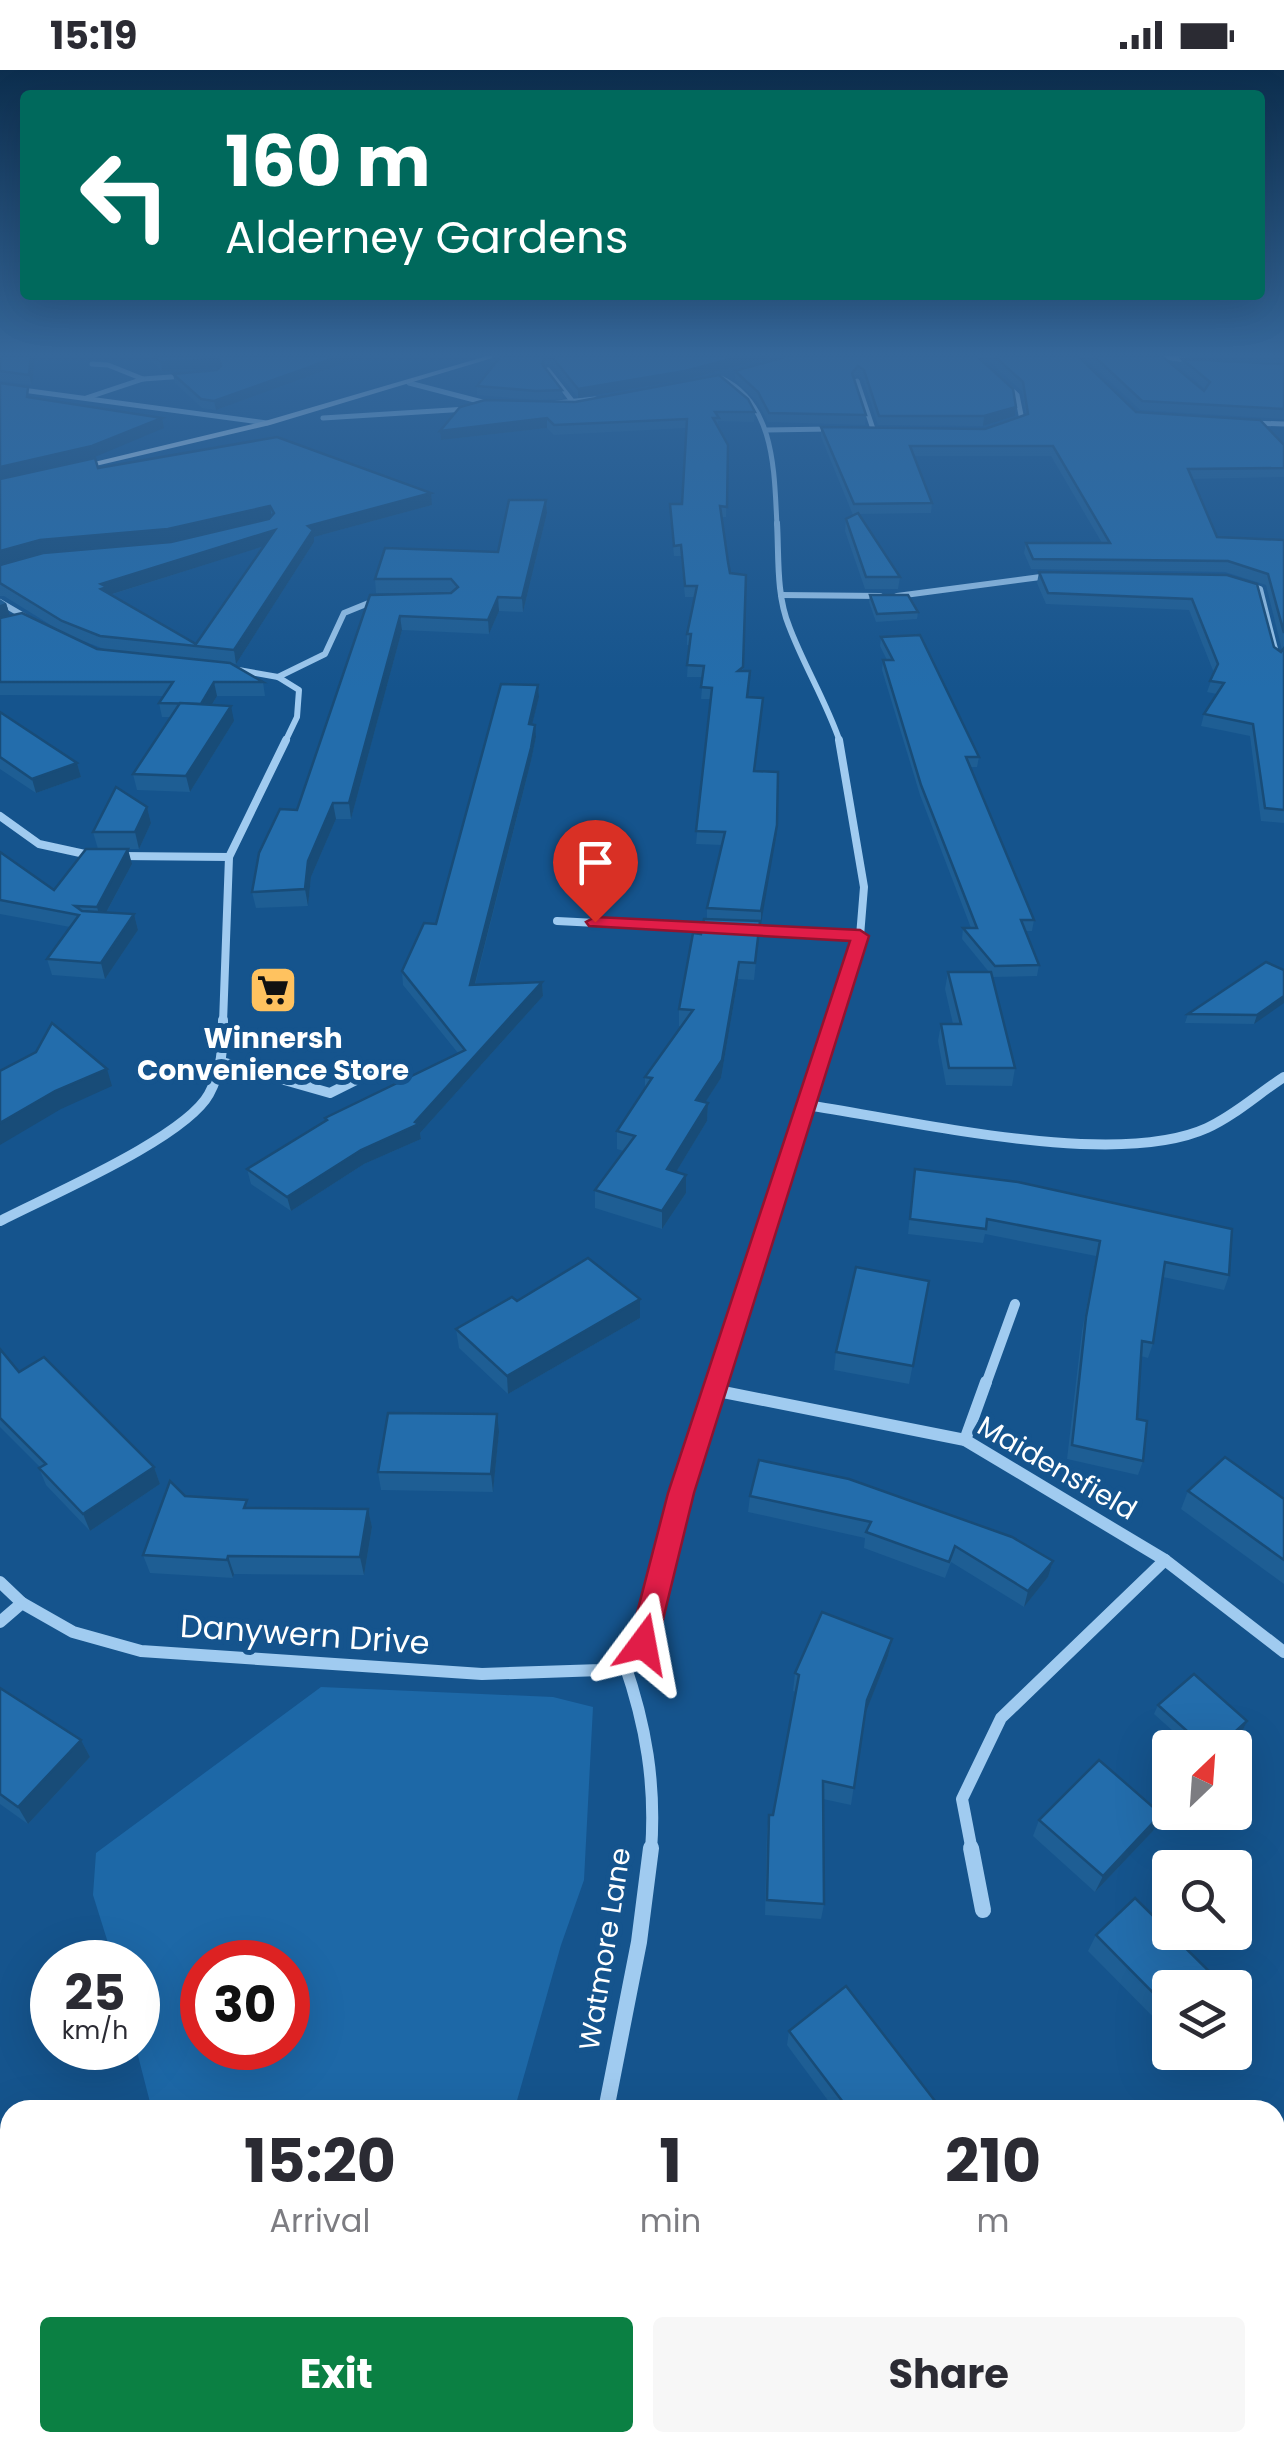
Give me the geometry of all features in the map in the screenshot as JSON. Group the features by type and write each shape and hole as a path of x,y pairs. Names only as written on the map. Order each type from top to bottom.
{"main road":[{"path":"54,473 79,467"}],"street":[{"path":"624,1662 643,1644 671,1528 713,1390 860,936 864,887 840,745 828,706 788,624 781,595 774,531 774,467"},
{"path":"781,595 932,596 1022,576 1059,576"},
{"path":"1242,582 1260,589 1277,657"},
{"path":"278,677 325,654 344,613 374,600 394,600"},
{"path":"0,602 42,625"},
{"path":"14,622 28,618"},
{"path":"0,1221 170,1132 207,1098 222,1062 229,858 296,717 299,690 278,677 214,666"},
{"path":"0,816 39,844 83,856 229,858"},
{"path":"557,920 860,936"},
{"path":"222,1062 330,1093 380,1068"},
{"path":"806,1106 1078,1145 1144,1144 1207,1128 1284,1076"},
{"path":"964,1440 1015,1304"},
{"name":"Maidensfield","path":"713,1390 964,1440 1165,1560 1284,1652"},
{"path":"983,1910 962,1799 1001,1718 1165,1560"},
{"name":"Danywern Drive","path":"0,1582 22,1603 73,1632 141,1651 482,1674 600,1670 624,1662"},
{"path":"0,1622 22,1603"},
{"name":"Watmore Lane","path":"608,2100 651,1863 652,1754 635,1685 624,1662"}],"shaded area":[{"path":"321,1687 553,1697 593,1707 584,1880 561,1945 517,2100 149,2100 142,2070 160,2070 160,1940 107,1940 93,1895 96,1853"}],"building":[{"path":"54,467 360,467 431,493 308,526 313,530 234,650 100,636 62,621 0,583 0,565 43,553 171,542 269,519 274,513 270,506 168,529 40,540 0,551 0,479","holes":["275,530 196,644 101,589 107,587 101,584"]},
{"path":"684,467 728,467 727,507 720,506 730,573 746,575 743,667 738,671 750,671 747,697 763,698 754,771 778,772 777,825 761,911 707,908 725,832 696,831 712,688 701,687 704,666 687,665 691,634 687,634 697,586 685,586 681,545 674,546 670,504 682,504"},
{"path":"838,467 918,467 932,503 854,504"},
{"path":"1065,467 1284,467 1188,469 1217,537 1284,540 1284,633 1268,574 1228,561 1033,559 1026,543 1110,543"},
{"path":"509,500 546,500 522,598 498,597 488,620 400,616 349,803 333,803 308,861 305,889 252,892 259,853 280,809 297,810 370,595 451,593 458,587 451,579 375,579 385,548 498,552"},
{"path":"858,513 900,577 866,577 846,519"},
{"path":"1039,572 1227,575 1257,584 1274,647 1281,652 1284,648 1284,810 1265,808 1253,724 1204,714 1224,683 1210,681 1218,664 1192,599 1048,593"},
{"path":"870,595 908,595 918,612 877,614"},
{"path":"22,613 97,649 230,663 263,682 214,682 201,704 159,703 173,682 0,682 0,618"},
{"path":"920,635 979,757 966,757 1034,920 1021,920 1039,965 995,966 963,928 977,928 921,785 883,660 893,660 881,637"},
{"path":"501,684 538,685 529,724 535,725 470,985 542,982 415,1122 419,1124 361,1150 287,1197 247,1169 325,1118 465,1050 402,971 424,923 436,924"},
{"path":"180,703 231,706 186,776 133,774"},
{"path":"0,712 77,763 32,779 0,757"},
{"path":"116,787 147,807 135,832 93,832"},
{"path":"86,849 128,849 97,907 75,906 82,911 134,914 101,963 47,959 79,915 0,900 0,852 54,890"},
{"path":"704,919 760,921 755,963 739,962 722,1060 696,1100 708,1103 667,1169 686,1175 662,1211 595,1190 635,1136 617,1131 652,1078 645,1077 693,1010 679,1009 693,933 701,934"},
{"path":"1266,962 1284,970 1284,996 1257,1015 1188,1014"},
{"path":"948,972 991,972 1015,1068 949,1068 941,1024 961,1024"},
{"path":"52,1023 107,1069 55,1091 0,1123 0,1071 36,1052"},
{"path":"915,1169 1018,1182 1232,1229 1229,1275 1165,1262 1153,1343 1142,1341 1137,1419 1147,1421 1143,1461 1072,1445 1086,1317 1100,1241 987,1219 986,1229 910,1219"},
{"path":"588,1258 640,1299 507,1376 456,1329 512,1297 517,1301"},
{"path":"856,1267 929,1281 913,1366 836,1352"},
{"path":"0,1349 19,1372 44,1357 154,1467 83,1514 39,1468 46,1464 0,1418"},
{"path":"388,1413 497,1414 491,1474 378,1472"},
{"path":"1225,1457 1284,1499 1284,1560 1188,1491"},
{"path":"759,1460 849,1479 1012,1537 1053,1561 1028,1591 955,1546 949,1562 866,1532 871,1522 750,1496"},
{"path":"170,1481 185,1496 247,1500 244,1508 368,1509 360,1557 228,1556 227,1560 143,1555"},
{"path":"822,1612 892,1639 867,1700 854,1788 823,1781 824,1904 767,1900 769,1815 773,1815 799,1675 795,1673"},
{"path":"1194,1674 1247,1721 1237,1730 1186,1730 1158,1705"},
{"path":"0,1688 81,1740 18,1807 0,1794"},
{"path":"1099,1760 1152,1806 1152,1824 1103,1876 1039,1820"},
{"path":"1135,1898 1152,1915 1152,1950 1188,1950 1208,1970 1152,1970 1152,1992 1096,1935"},
{"path":"846,1986 934,2100 841,2100 789,2031"}],"place":[{"name":"Winnersh Convenience Store","path":"273,990"}],"route":[{"path":"595,922 860,936 681,1493 643,1644"}]}
